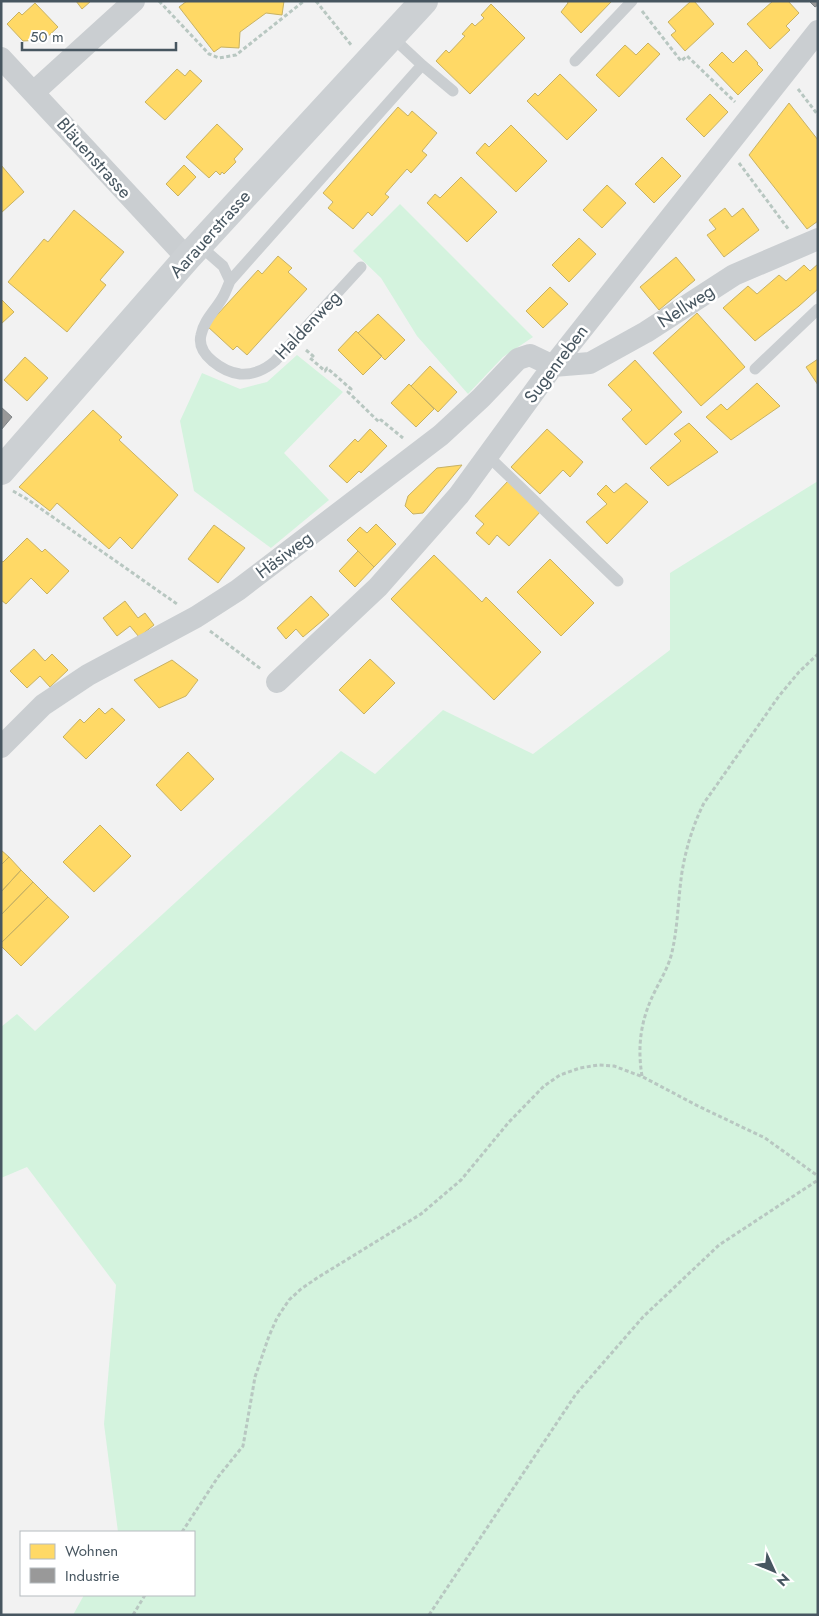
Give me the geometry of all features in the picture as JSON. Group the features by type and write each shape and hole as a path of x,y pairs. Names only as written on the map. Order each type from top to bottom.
{"main road":[{"name":"Aarauerstrasse","path":"1,471 193,252 424,1"}],"street":[{"path":"34,92 134,1"},
{"name":"Sugenreben","path":"270,676 378,587 460,494 553,366 818,31"},
{"name":"Bläuenstrasse","path":"1,58 120,188 193,252"},
{"name":"Nellweg","path":"553,366 590,363 646,332 734,276 809,243"},
{"name":"Häsiweg","path":"1,747 44,705 88,675 196,617 238,590 441,435 481,398 518,359 530,355 553,366"}],"lane":[{"path":"575,61 636,4"},
{"path":"392,37 453,91"},
{"path":"193,252 223,266 230,281 422,65"},
{"name":"Haldenweg","path":"230,281 224,296 209,315 200,336 204,351 214,362 226,370 242,374 266,369 271,365 361,267"},
{"path":"755,369 818,309"},
{"path":"488,456 618,581"}],"path":[{"path":"159,1 209,54 219,58 236,54 304,1"},
{"path":"316,1 347,42 368,62"},
{"path":"636,4 681,62 687,56 750,117"},
{"path":"785,72 818,115"},
{"path":"727,146 809,243"},
{"path":"295,340 313,356 310,358 325,371 327,368 351,389 348,392 379,422 381,420 419,451"},
{"path":"28,499 180,606"},
{"path":"209,630 270,676"},
{"path":"642,1077 639,1053 640,1032 652,996 672,955 676,936 682,872 691,832 697,817 704,803 779,696 799,672 818,654"},
{"path":"183,1531 218,1477 243,1446 255,1377 269,1336 277,1318 295,1294 316,1278 421,1214 441,1198 461,1180 528,1102 544,1086 560,1075 580,1068 598,1065 614,1066 642,1077 765,1138 818,1176"},
{"path":"430,1615 576,1394 643,1317 718,1244 818,1180"},
{"path":"133,1615 144,1596"}],"green space":[{"path":"400,204 533,337 503,357 468,394 417,336 381,278 353,251"},
{"path":"297,355 343,392 284,453 329,500 271,548 194,491 180,421 202,373 240,389 267,382"},
{"path":"818,481 818,1615 73,1615 83,1596 195,1596 195,1531 118,1531 104,1424 116,1285 27,1167 1,1178 1,1027 17,1014 35,1031 341,751 375,774 443,710 533,754 670,650 670,573"}],"building: Wohnen":[{"path":"76,1 91,1 82,9"},
{"path":"187,1 284,1 282,15 266,13 240,32 239,48 221,47 214,52 179,7"},
{"path":"567,1 612,1 581,33 561,12 568,3"},
{"path":"691,1 694,1 714,24 685,51 671,35 676,31 668,22"},
{"path":"773,1 788,1 799,13 786,26 790,30 770,49 747,24"},
{"path":"35,3 58,27 44,40 23,41 7,24 19,12 22,15"},
{"path":"491,4 525,38 470,94 436,61 446,50 449,53 465,36 462,34 472,23 475,26 484,18 481,15"},
{"path":"648,43 660,54 619,97 596,75 625,45 636,55"},
{"path":"746,50 763,70 738,95 709,65 722,52 733,63"},
{"path":"177,69 185,76 190,70 202,81 165,120 145,102"},
{"path":"560,74 597,110 567,140 527,101 535,93 538,96"},
{"path":"710,94 728,112 704,137 686,119"},
{"path":"789,103 818,140 818,221 807,229 749,155"},
{"path":"398,107 408,116 412,111 437,133 422,151 427,155 411,173 407,169 385,194 389,197 372,216 368,212 353,229 328,208 333,202 323,193"},
{"path":"217,124 243,149 234,159 236,162 224,174 222,172 220,175 216,171 209,178 186,157"},
{"path":"511,125 547,161 516,192 476,153 485,143 489,147"},
{"path":"662,157 681,176 654,203 635,184"},
{"path":"1,165 24,192 1,213"},
{"path":"184,165 196,177 178,196 166,184"},
{"path":"461,177 497,212 467,242 427,203 435,194 440,198"},
{"path":"607,185 626,203 602,228 583,210"},
{"path":"725,208 732,217 743,208 759,230 724,257 707,235 716,229 709,220"},
{"path":"74,210 124,252 100,280 106,285 67,332 8,282 44,239 48,242"},
{"path":"579,238 596,254 569,282 552,265"},
{"path":"278,256 292,268 288,272 307,289 247,355 237,346 233,350 207,326 258,270 262,274"},
{"path":"676,257 695,280 659,310 640,287"},
{"path":"818,264 818,289 755,341 723,308 748,286 757,294 779,275 786,281 804,265 810,271"},
{"path":"550,287 568,304 543,328 526,311"},
{"path":"1,299 14,312 1,324"},
{"path":"697,313 745,367 701,406 653,353"},
{"path":"378,314 405,340 385,360 358,333"},
{"path":"356,331 382,356 363,375 338,350"},
{"path":"25,357 48,378 27,401 4,380"},
{"path":"818,359 818,385 806,367"},
{"path":"635,360 682,412 646,445 622,419 632,410 608,385"},
{"path":"430,366 457,392 438,412 411,386"},
{"path":"757,383 780,406 731,440 706,417 721,404 727,410"},
{"path":"409,384 434,409 416,427 391,403"},
{"path":"93,410 122,437 119,440 178,495 132,549 120,537 109,549 57,503 50,511 19,487"},
{"path":"689,423 718,452 668,486 650,468 681,441 674,434"},
{"path":"370,429 387,446 361,473 359,471 347,483 329,466 355,439 358,442"},
{"path":"547,429 583,462 570,477 563,470 540,494 511,467"},
{"path":"462,465 423,513 413,514 405,506 408,496 437,468"},
{"path":"508,481 541,511 509,546 497,535 489,545 476,533 484,524 475,516"},
{"path":"626,483 648,502 607,544 586,522 607,504 597,494 606,485 614,493"},
{"path":"376,524 396,544 374,567 347,540 360,527 367,533"},
{"path":"214,525 245,548 218,583 188,559"},
{"path":"27,538 42,552 45,549 69,571 47,594 31,578 6,604 1,600 1,561 3,562"},
{"path":"358,551 374,567 355,587 339,571"},
{"path":"434,555 482,602 486,597 541,652 494,700 391,599"},
{"path":"550,559 594,603 561,636 517,592"},
{"path":"311,596 329,615 303,637 296,629 286,639 277,628"},
{"path":"125,601 138,618 145,613 154,625 139,637 130,626 117,636 103,618"},
{"path":"34,649 45,661 52,654 68,670 50,687 40,676 27,688 10,671"},
{"path":"370,659 395,683 364,714 339,690"},
{"path":"172,660 198,680 186,696 159,708 134,680"},
{"path":"99,708 105,714 112,708 125,720 86,759 63,737 80,719 84,723"},
{"path":"188,752 214,779 181,811 156,785"},
{"path":"100,825 131,856 94,892 63,862"},
{"path":"1,850 9,857 1,865"},
{"path":"9,857 21,870 1,892 1,865"},
{"path":"21,870 33,882 1,915 1,892"},
{"path":"33,882 48,897 1,943 1,915"},
{"path":"48,897 69,917 21,966 1,946 1,943"}],"building: Industrie":[{"path":"809,1 818,1 818,5 815,7"},
{"path":"1,407 12,417 1,430"}]}
